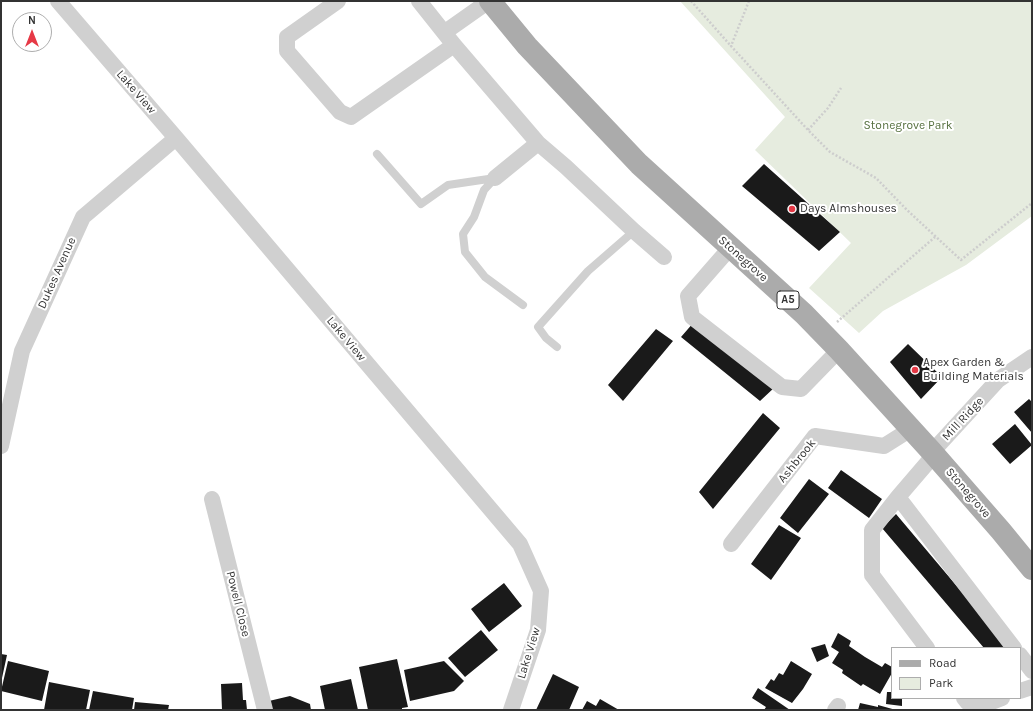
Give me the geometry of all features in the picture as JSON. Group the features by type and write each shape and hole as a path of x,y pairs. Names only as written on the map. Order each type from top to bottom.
{"main road":[{"name":"Stonegrove","path":"490,1 527,46 639,164 804,314 839,350 1001,531 1032,569"}],"street":[{"name":"Lake View","path":"58,1 520,544 541,590 538,630 511,710"},
{"path":"338,1 287,37 287,51 340,112 350,117 450,39 490,1"},
{"path":"419,1 538,144 566,167 664,257"},
{"name":"Dukes Avenue","path":"1,446 22,351 83,217 176,138"},
{"path":"495,178 538,144"},
{"path":"730,248 688,296 692,317 782,387 802,389 839,350"},
{"name":"Mill Ridge","path":"926,647 872,575 872,530 933,454 998,380 1032,357"},
{"name":"Ashbrook","path":"732,544 815,436 884,446 911,429"},
{"path":"898,497 1013,647"},
{"name":"Powell Close","path":"212,498 264,710"},
{"path":"1021,656 1032,671"},
{"path":"1021,691 1032,687"},
{"path":"965,699 968,703 989,703 999,699"}],"lane":[{"path":"377,154 421,204 448,185 495,178"},
{"path":"495,178 484,190 474,218 463,234 465,252 485,277 523,306"},
{"path":"557,347 546,338 538,327 588,271 634,231"}],"path":[{"path":"691,1 808,130 830,152 876,178 907,210 961,260 1032,203"},
{"path":"731,46 749,1"},
{"path":"808,130 828,108 841,88"},
{"path":"823,334 935,237"}],"green space":[{"name":"Stonegrove Park","path":"680,1 1032,1 1032,216 966,265 883,311 859,333 809,288 851,243 755,150 785,117"}],"building":[{"name":"Days Almshouses","path":"764,164 840,232 819,251 742,186"},
{"path":"694,322 775,387 760,401 681,337"},
{"path":"656,329 673,341 623,401 608,385"},
{"name":"Apex Garden & Building Materials","path":"908,344 942,377 921,399 890,362"},
{"path":"1029,399 1032,402 1032,433 1014,412"},
{"path":"763,413 780,428 713,509 699,492"},
{"path":"1015,424 1032,445 1010,464 992,444"},
{"path":"841,470 882,499 869,518 828,488"},
{"path":"809,479 829,494 798,533 780,518"},
{"path":"896,514 1008,647 983,647 882,528"},
{"path":"779,525 801,538 771,580 751,564"},
{"path":"504,583 522,606 489,632 471,609"},
{"path":"481,630 498,650 465,677 448,658"},
{"path":"838,633 851,641 849,646 865,657 882,667 885,663 891,666 891,675 880,694 863,684 861,686 842,673 843,670 832,663 839,652 831,647"},
{"path":"825,644 829,656 817,662 811,648"},
{"path":"1,654 7,655 2,678 1,678"},
{"path":"397,659 408,707 402,708 402,710 368,710 359,667"},
{"path":"8,661 49,671 42,701 1,691"},
{"path":"444,661 464,681 454,691 410,701 404,670"},
{"path":"791,661 812,674 792,703 765,688 771,679 774,681 779,673 783,675"},
{"path":"553,674 579,687 569,710 536,710"},
{"path":"351,679 358,710 325,710 320,686"},
{"path":"49,682 90,690 86,710 44,710"},
{"path":"242,683 243,700 246,700 247,710 222,710 221,684"},
{"path":"758,688 790,710 764,710 766,707 752,698"},
{"path":"93,691 134,698 132,710 89,710"},
{"path":"887,692 891,692 891,699 902,699 902,706 886,704"},
{"path":"290,696 310,704 311,710 271,710 269,701"},
{"path":"600,699 619,710 582,710 587,701 596,706"},
{"path":"135,702 169,705 168,710 134,710"},
{"path":"860,703 878,707 878,705 896,710 858,710"}],"place":[{"name":"Days Almshouses","path":"792,209"},
{"name":"Apex Garden & Building Materials","path":"915,370"}]}
